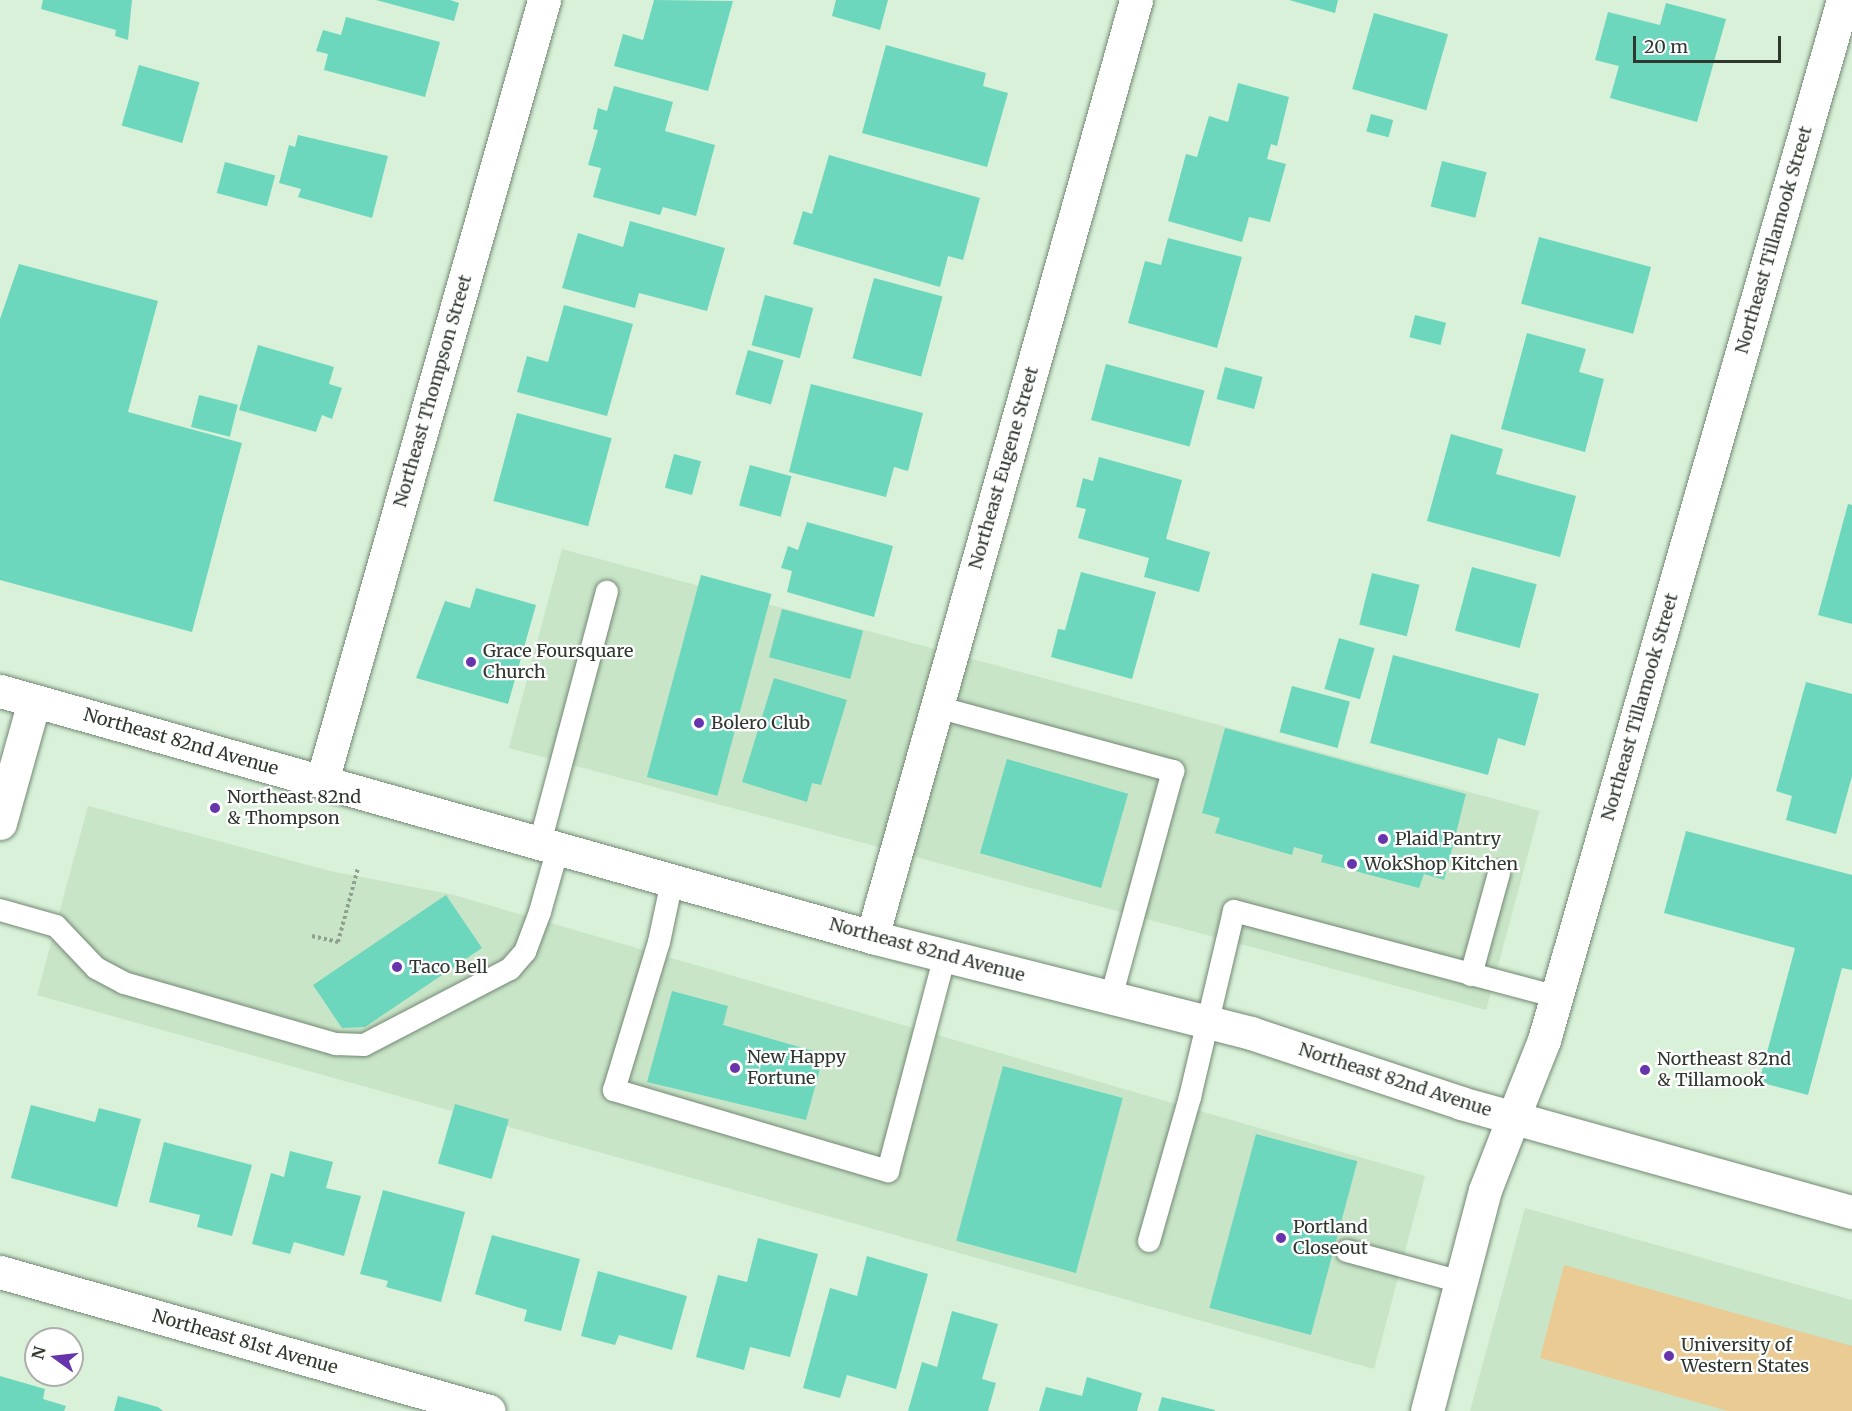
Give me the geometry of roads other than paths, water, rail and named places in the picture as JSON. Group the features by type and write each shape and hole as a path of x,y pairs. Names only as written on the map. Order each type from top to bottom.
{"street":[{"name":"Northeast Thompson Street","path":"322,781 544,0"},
{"name":"Northeast Eugene Street","path":"872,937 1136,0"},
{"name":"Northeast Tillamook Street","path":"1427,1411 1485,1190 1514,1118 1557,997 1843,0"},
{"name":"Northeast 82nd Avenue","path":"0,691 872,937 1205,1021 1514,1118 1852,1212"},
{"path":"0,823 34,701"},
{"name":"Northeast 81st Avenue","path":"0,1272 489,1411"}],"lane":[{"path":"0,910 56,926 96,968 124,983 336,1044 364,1045 510,969 525,952 537,922 549,846 607,592"},
{"path":"937,707 1173,771 1111,997"},
{"path":"1471,975 1499,873"},
{"path":"672,881 659,942 614,1090 888,1171 945,955"},
{"path":"1149,1241 1190,1096 1205,1021 1234,911 1557,997"},
{"path":"1347,1251 1461,1282"}],"place":[{"name":"Grace Foursquare Church","path":"471,662"},
{"name":"Bolero Club","path":"699,723"},
{"name":"Northeast 82nd & Thompson","path":"215,808"},
{"name":"Plaid Pantry","path":"1383,839"},
{"name":"WokShop Kitchen","path":"1352,864"},
{"name":"Taco Bell","path":"397,967"},
{"name":"New Happy Fortune","path":"735,1068"},
{"name":"Northeast 82nd & Tillamook","path":"1645,1070"},
{"name":"Portland Closeout","path":"1281,1238"},
{"name":"University of Western States","path":"1669,1356"}]}
